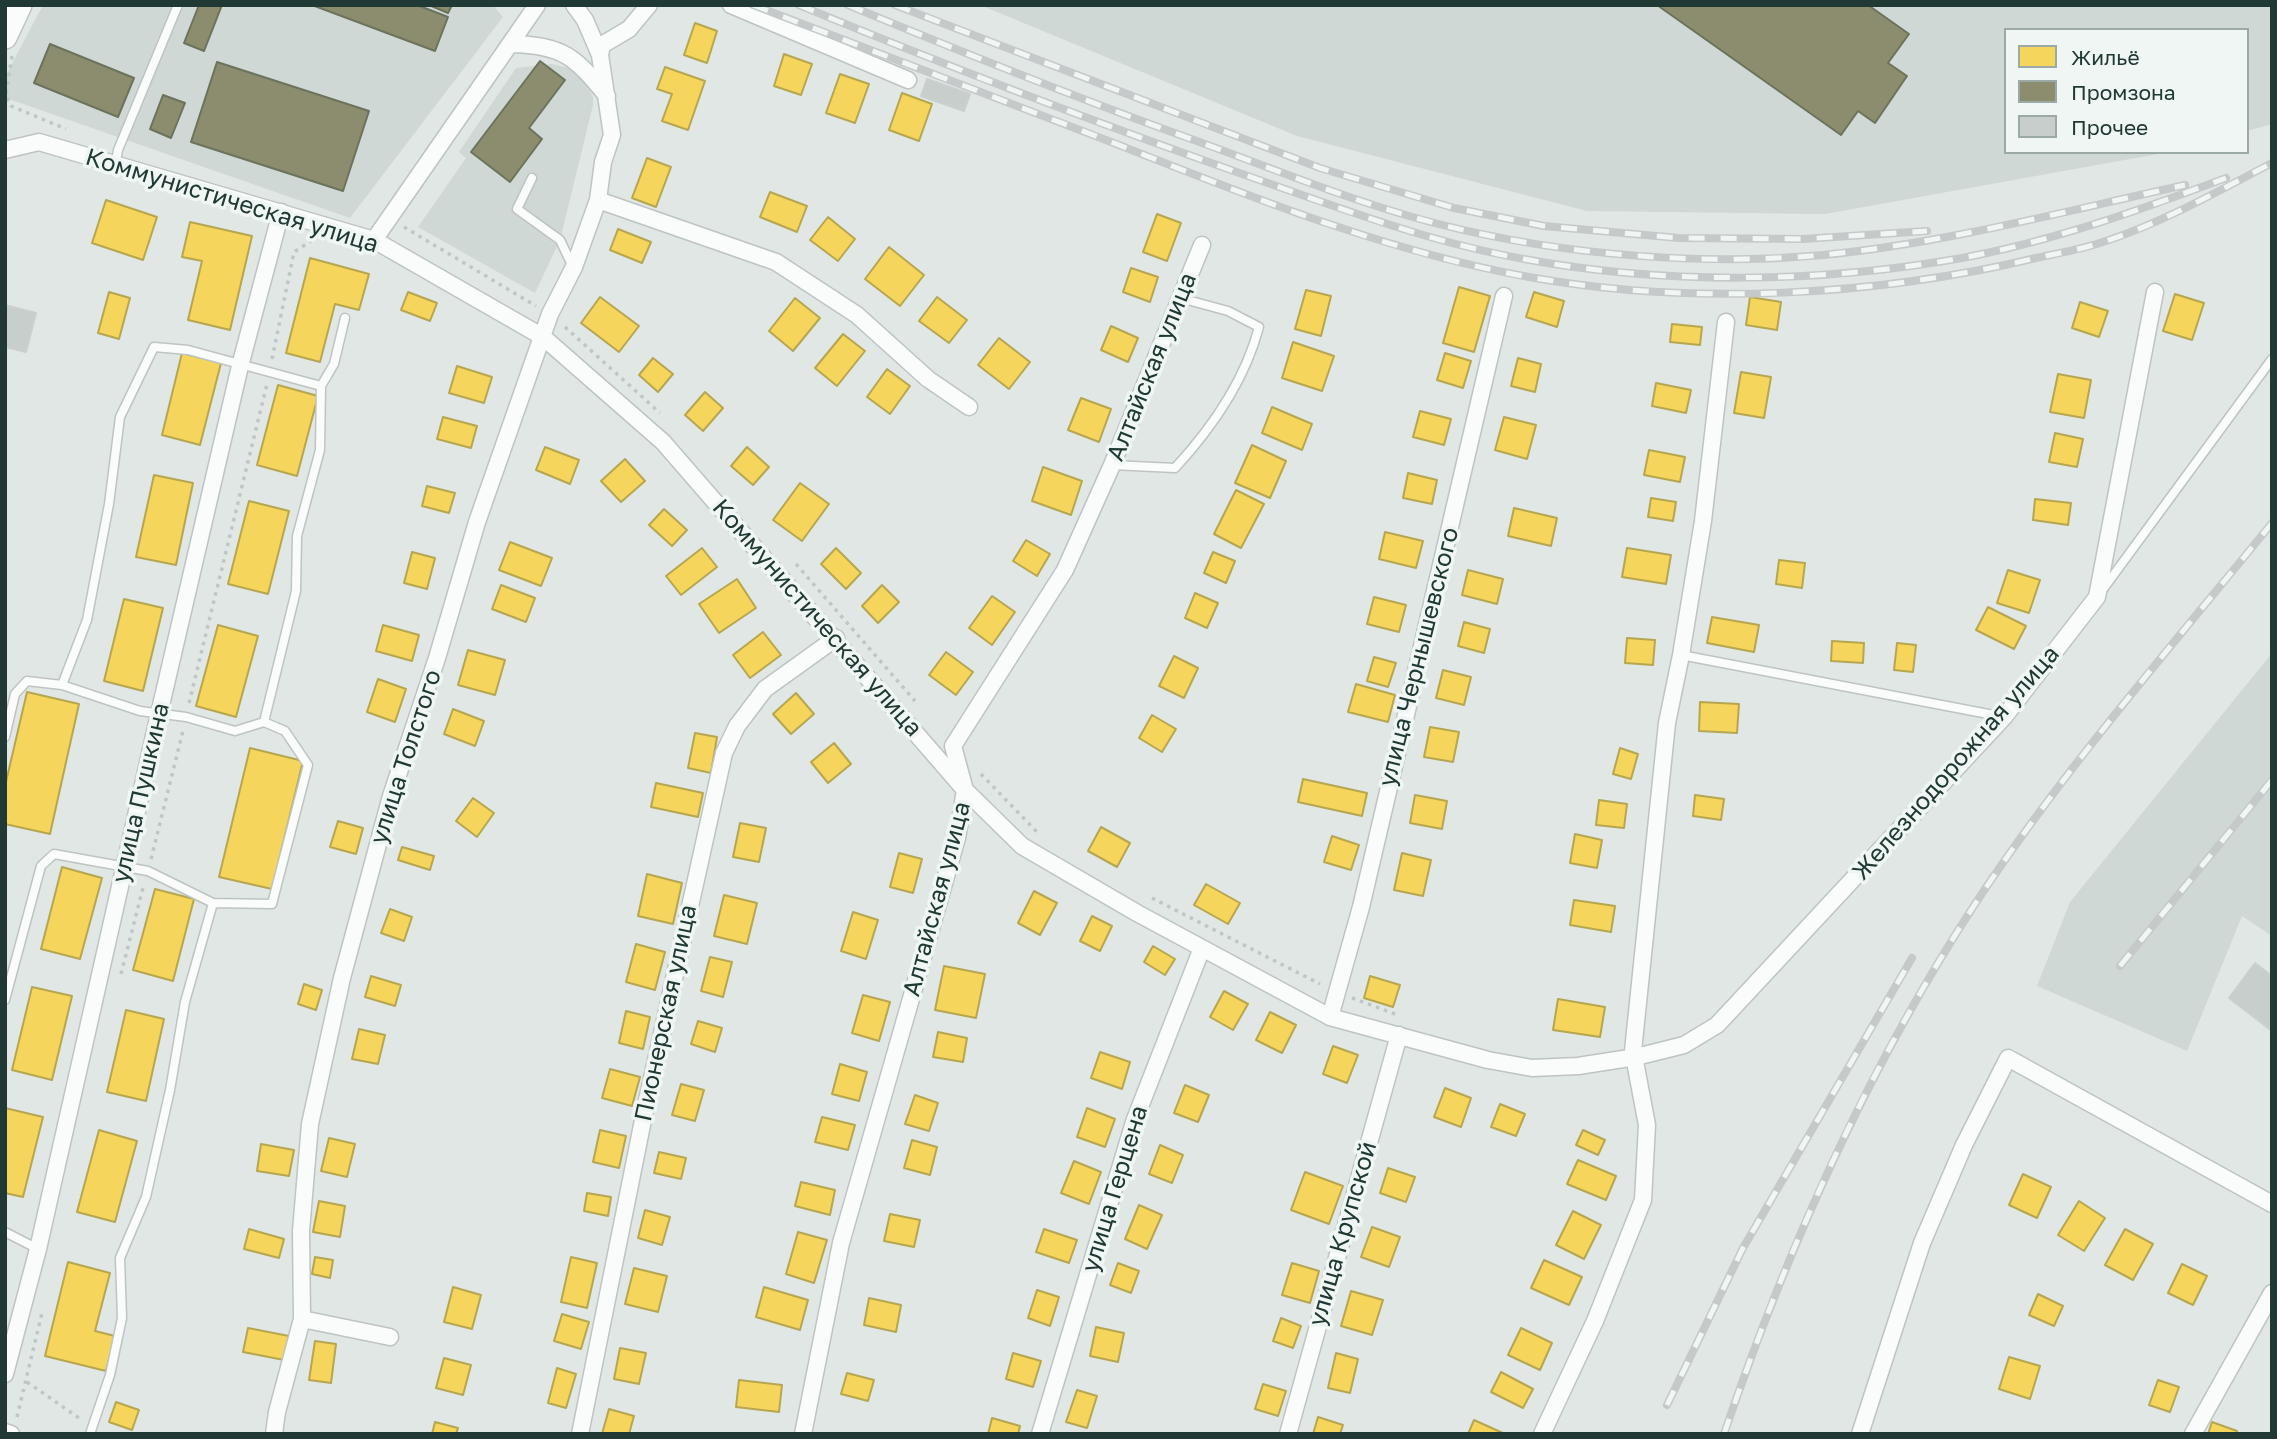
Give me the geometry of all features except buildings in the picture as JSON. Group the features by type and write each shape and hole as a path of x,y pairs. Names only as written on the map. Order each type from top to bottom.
{"main road":[{"path":"10,41 20,5"}],"street":[{"path":"374,240 537,5"},
{"name":"улица Толстого","path":"274,1434 277,1412 302,1319 301,1231 310,1124 342,978 391,796 438,658 477,522 543,337 574,267 598,200 603,162 612,135 609,98 600,55 574,5"},
{"path":"600,55 602,45 629,29 649,5"},
{"path":"731,5 908,80"},
{"path":"510,44 538,44 578,60 609,98"},
{"name":"Коммунистическая улица","path":"5,150 39,142 374,240 543,337 663,442 965,789 1022,846 1202,948 1331,1017 1488,1060 1532,1068 1578,1066 1636,1057"},
{"path":"598,200 776,261 857,315 928,379 969,407"},
{"name":"улица Пушкина","path":"5,1374 38,1250 240,366 281,212"},
{"name":"Алтайская улица","path":"803,1434 841,1243 957,838 965,789 953,746 1065,570 1112,466 1202,245"},
{"name":"Железнодорожная улица","path":"1636,1057 1684,1045 1717,1025 2004,717 2097,597 2155,292"},
{"name":"улица Чернышевского","path":"1331,1017 1361,907 1504,296"},
{"path":"1542,1434 1595,1321 1643,1200 1647,1125 1633,1051 1667,723 1703,521 1726,322"},
{"name":"Пионерская улица","path":"580,1434 645,1110 724,753 737,726 765,689 836,638"},
{"name":"улица Герцена","path":"1040,1434 1134,1122 1202,948"},
{"name":"улица Крупской","path":"1288,1434 1399,1035"},
{"path":"1860,1434 1922,1242 1964,1145 2008,1058 2272,1204"},
{"path":"2193,1434 2272,1293"},
{"path":"302,1319 390,1337"}],"lane":[{"path":"115,166 118,150 178,5"},
{"path":"533,178 517,209 561,240 574,267"},
{"path":"1112,466 1175,468 1203,439 1251,359 1259,327 1228,311 1180,298"},
{"path":"264,722 296,591 297,536 320,450 321,386 334,364 345,318"},
{"path":"62,685 87,620 109,504 120,417 154,347 188,350 321,386"},
{"path":"2097,597 2272,359"},
{"path":"1681,655 2004,717"},
{"path":"5,737 15,694 27,681 62,685 140,711 186,717 235,731 264,722 285,731 308,765 272,904 213,903 148,871 54,854 41,866 5,1000"},
{"path":"91,1430 110,1375 122,1318 120,1258 146,1197 170,1090 185,1002 213,903"},
{"path":"5,1233 38,1250"}],"path":[{"path":"10,41 6,95 11,106 71,131"},
{"path":"119,984 269,373 295,252 330,228"},
{"path":"11,1429 27,1381 45,1302"},
{"path":"27,1381 91,1430"}],"shaded area":[{"path":"43,5 493,5 503,17 350,218 6,98 7,73"},
{"path":"980,5 2272,5 2272,124 2249,130 2249,28 2004,28 2004,154 2158,154 1825,214 1587,211 1297,136"},
{"path":"551,64 566,67 583,78 593,97 593,105 560,240 535,293 418,227 466,158 459,152 516,68"},
{"path":"2272,653 2272,936 2242,916 2187,1051 2037,986 2070,902"}],"railway":[{"path":"753,5 1321,221 1372,238 1476,266 1590,286 1654,292 1783,293 1912,281 1975,271 2080,249 2128,233 2272,163"},
{"path":"799,5 1077,114 1348,211 1488,252 1578,267 1687,277 1743,278 1908,266 1996,251 2063,234 2226,178"},
{"path":"848,5 1070,94 1358,200 1458,229 1561,248 1667,258 1823,255 1915,243 2185,185"},
{"path":"895,5 1320,168 1454,208 1544,226 1679,238 1803,239 1927,231"},
{"path":"1724,1434 1803,1227 1866,1093 1937,964 1977,901 2046,803 2272,523"},
{"path":"2120,966 2272,780"},
{"path":"1667,1405 1743,1248 1912,958"}]}
